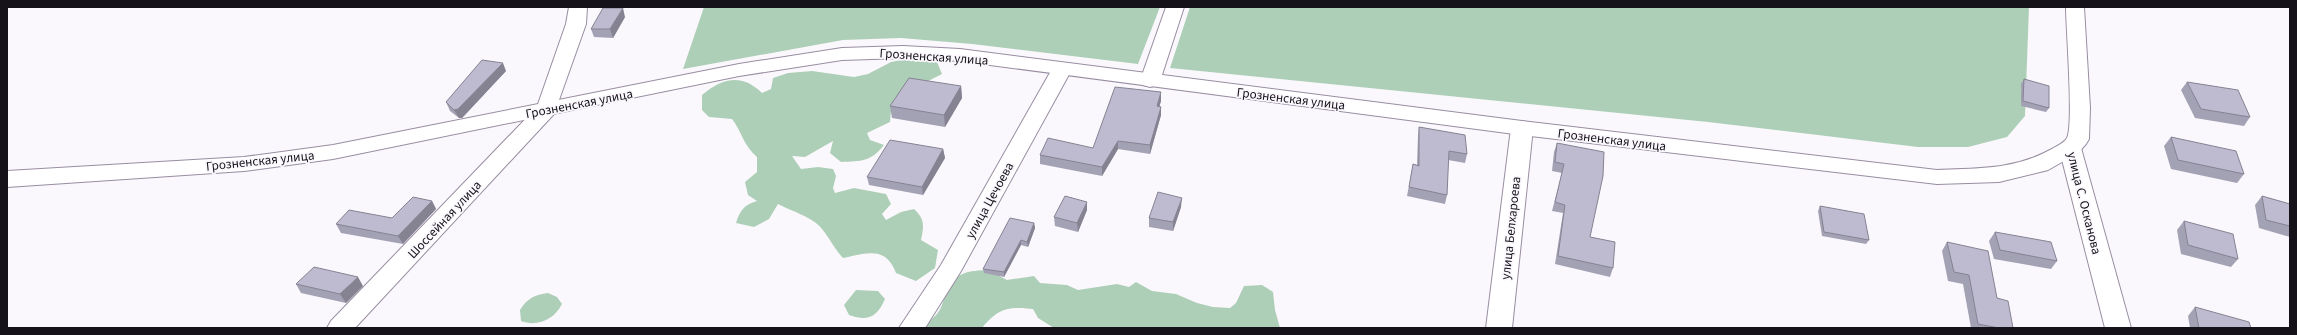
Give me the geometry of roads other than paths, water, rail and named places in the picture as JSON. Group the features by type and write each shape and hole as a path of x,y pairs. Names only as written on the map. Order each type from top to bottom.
{"street":[{"path":"547,109 576,24 578,7"},
{"path":"1150,81 1175,7"},
{"name":"улица С. Осканова","path":"2075,7 2080,108 2078,139 2070,148 2118,328"},
{"name":"Грозненская улица","path":"7,179 244,164 333,152 739,70 842,54 903,52 960,55 1150,81 1522,128 1937,177 1999,175 2040,165 2070,148"},
{"name":"улица Цечоева","path":"912,328 949,271 1062,69"},
{"name":"Шоссейная улица","path":"340,328 547,109"},
{"name":"улица Белхароева","path":"1499,328 1522,128"}]}
